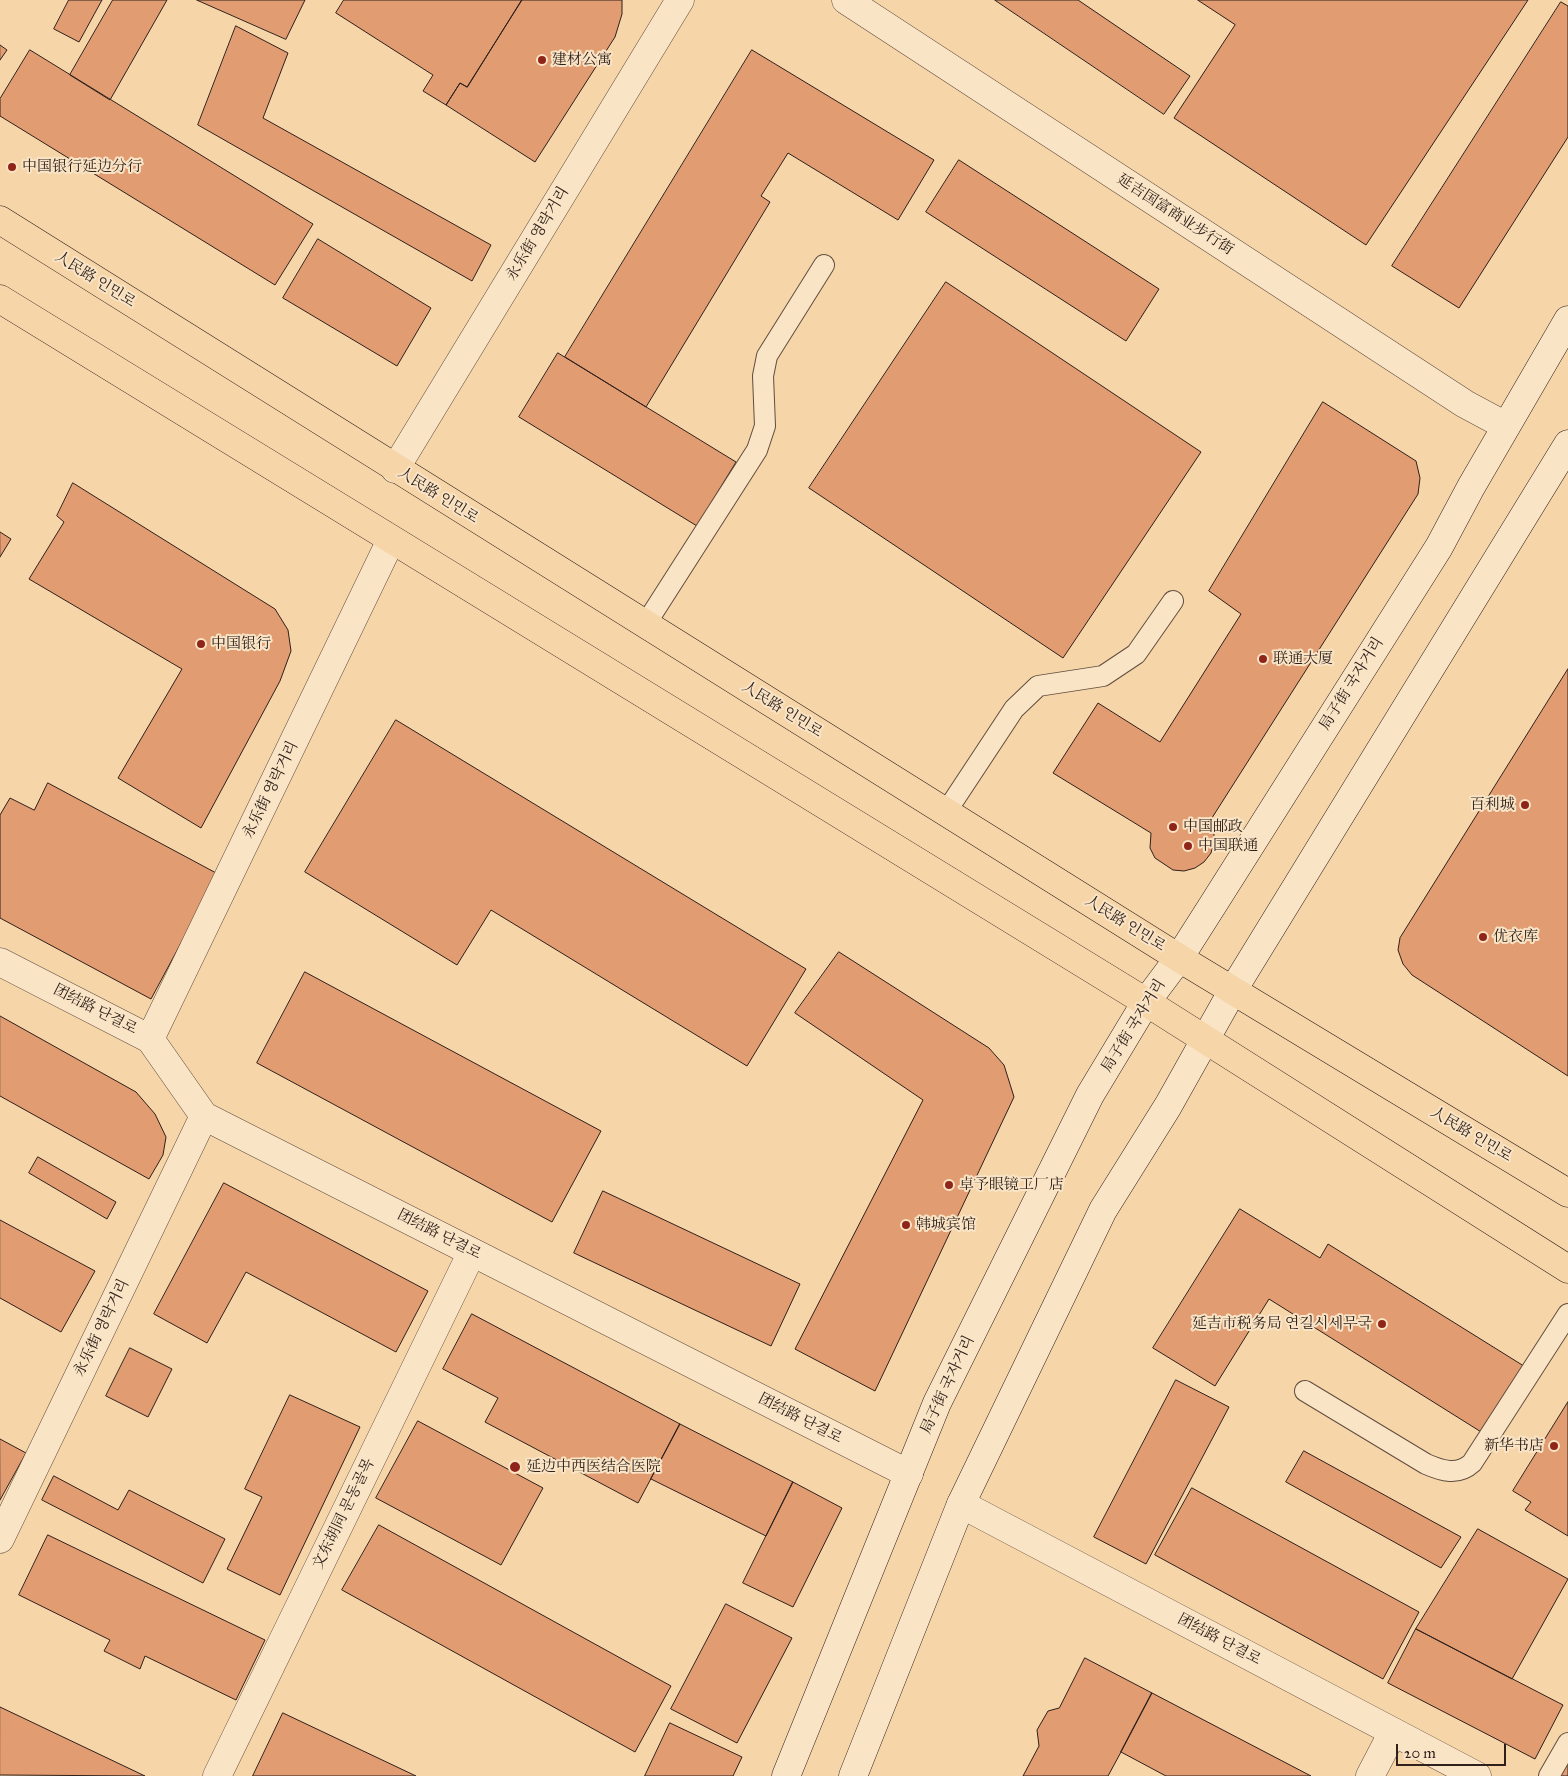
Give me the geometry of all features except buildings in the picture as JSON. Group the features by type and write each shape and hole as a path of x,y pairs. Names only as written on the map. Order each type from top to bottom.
{"main road":[{"name":"人民路 인민로","path":"0,220 1179,958 1568,1193"},
{"path":"0,299 1146,1002 1568,1269"}],"street":[{"name":"永乐街 영락거리","path":"395,469 680,0"},
{"name":"延吉国富商业步行街","path":"846,0 1465,404 1506,426"},
{"name":"局子街 국자거리","path":"786,1776 937,1403 1090,1095 1146,1002 1179,958 1439,547 1506,426 1568,320"},
{"path":"853,1776 960,1504 1103,1210 1168,1106 1233,990 1564,460"},
{"name":"永乐街 영락거리","path":"150,1039 391,540"},
{"name":"团结路 단결로","path":"0,962 150,1039 204,1116 909,1474"},
{"name":"永乐街 영락거리","path":"0,1539 204,1116"},
{"name":"文东胡同 문동골목","path":"216,1776 472,1252"},
{"name":"团结路 단결로","path":"960,1504 1477,1776"},
{"path":"1370,1776 1394,1732"}],"lane":[{"path":"645,625 757,450 765,426 763,376 767,356 824,265"},
{"path":"946,812 1014,708 1038,686 1103,676 1136,654 1173,601"},
{"path":"1304,1390 1426,1464 1442,1471 1464,1470 1472,1463 1568,1314"},
{"path":"1549,1776 1568,1743"}],"place":[{"name":"建材公寓","path":"542,60"},
{"name":"中国银行延边分行","path":"12,167"},
{"name":"中国银行","path":"201,644"},
{"name":"联通大厦","path":"1263,659"},
{"name":"百利城","path":"1525,805"},
{"name":"中国邮政","path":"1173,827"},
{"name":"中国联通","path":"1188,846"},
{"name":"优衣库","path":"1483,937"},
{"name":"卓予眼镜工厂店","path":"949,1185"},
{"name":"韩城宾馆","path":"906,1225"},
{"name":"延吉市税务局 연길시세무국","path":"1382,1324"},
{"name":"新华书店","path":"1554,1446"},
{"name":"延边中西医结合医院","path":"515,1467"}]}
